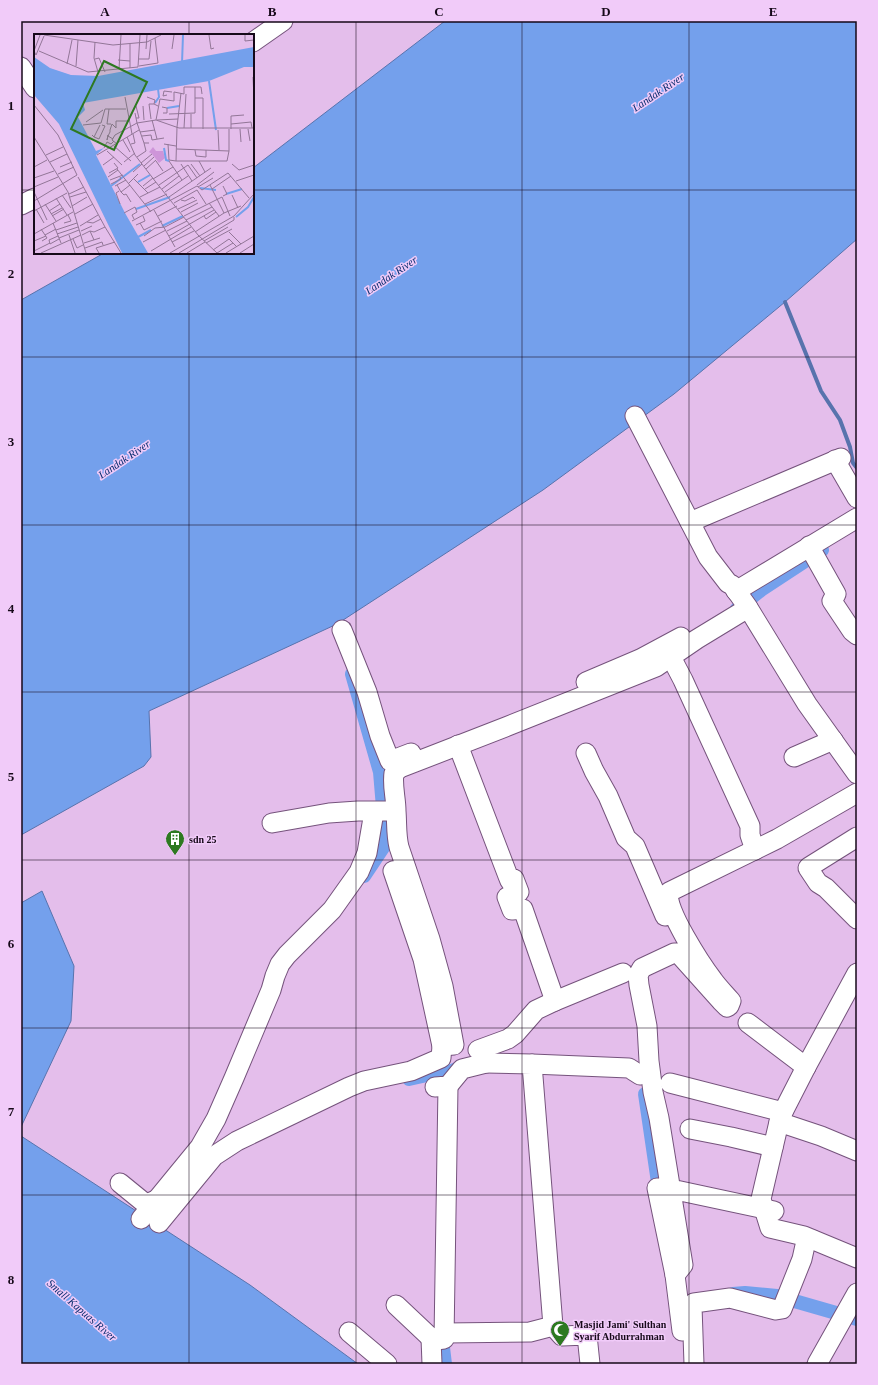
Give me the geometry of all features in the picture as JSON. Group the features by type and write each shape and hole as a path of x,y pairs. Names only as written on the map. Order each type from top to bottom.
{"street":[{"path":"254,41 283,21"},
{"path":"21,67 34,86"},
{"path":"21,205 34,198"},
{"path":"635,416 708,557 743,600 807,704 857,774"},
{"path":"690,522 838,459 857,498"},
{"path":"582,690 644,672 668,660 697,639 809,546 857,518"},
{"path":"809,546 836,594 832,600 852,631 857,635"},
{"path":"392,767 582,690 640,659 716,622"},
{"path":"342,630 366,692 392,767 396,811 396,835 399,847 400,870 429,958 443,986 448,1045 441,1058 411,1071 364,1081 348,1087 231,1145 214,1156 150,1221 156,1200 200,1147 216,1119 271,990 280,964 364,877 374,812"},
{"path":"668,660 683,680 750,826 750,835 755,850"},
{"path":"392,767 400,768 458,745 506,721"},
{"path":"794,757 833,740"},
{"path":"458,745 510,881 514,879 519,892 507,897 512,910 523,909 555,1001"},
{"path":"586,753 608,796 626,838 635,846 676,925 705,970 730,1004 727,1007 678,953 674,953 642,968 638,975 646,1026 653,1092 671,1189"},
{"path":"676,925 668,897 669,892 755,850 857,793"},
{"path":"272,823 329,813 396,811"},
{"path":"857,838 808,868 818,884 826,888 857,919"},
{"path":"432,1364 439,1338 441,1086 482,1053 508,1039 536,1010 623,973"},
{"path":"857,973 806,1067 781,1117 761,1199 770,1211 770,1228 813,1240 857,1258"},
{"path":"748,1023 806,1067"},
{"path":"482,1053 532,1064 629,1068 640,1075"},
{"path":"532,1064 553,1326 562,1336 587,1335 590,1364"},
{"path":"670,1083 781,1117 857,1151"},
{"path":"690,1129 731,1136 773,1147"},
{"path":"120,1183 147,1205 156,1200"},
{"path":"770,1211 671,1189 657,1188 675,1275 686,1357 694,1360 692,1306 694,1303 730,1298 776,1310 782,1309 802,1259 806,1241 813,1240"},
{"path":"396,1305 439,1338 530,1332 553,1326"},
{"path":"817,1364 852,1311"},
{"path":"349,1332 387,1364"}],"water":[{"name":"Landak River","path":"445,21 857,21 857,239 785,302 674,394 543,490 337,624 149,711 151,757 144,766 21,835 21,300 102,254 254,254 254,167"},
{"path":"42,891 74,966 71,1021 21,1127 21,903"},
{"name":"Small Kapuas River","path":"21,1136 250,1285 358,1364 21,1364"}],"waterway":[{"path":"785,302 821,391 840,420 850,447 853,463 857,468"},
{"path":"737,609 761,590 822,550"},
{"path":"352,674 380,772 386,843 364,876"},
{"path":"409,1079 452,1071 464,1066"},
{"path":"645,1094 660,1196"},
{"path":"733,1294 745,1293 777,1296 857,1319"},
{"path":"441,1331 445,1364"}],"place":[{"name":"sdn 25","path":"175,856"},
{"name":"Masjid Jami' Sulthan Syarif Abdurrahman","path":"560,1347"}]}
